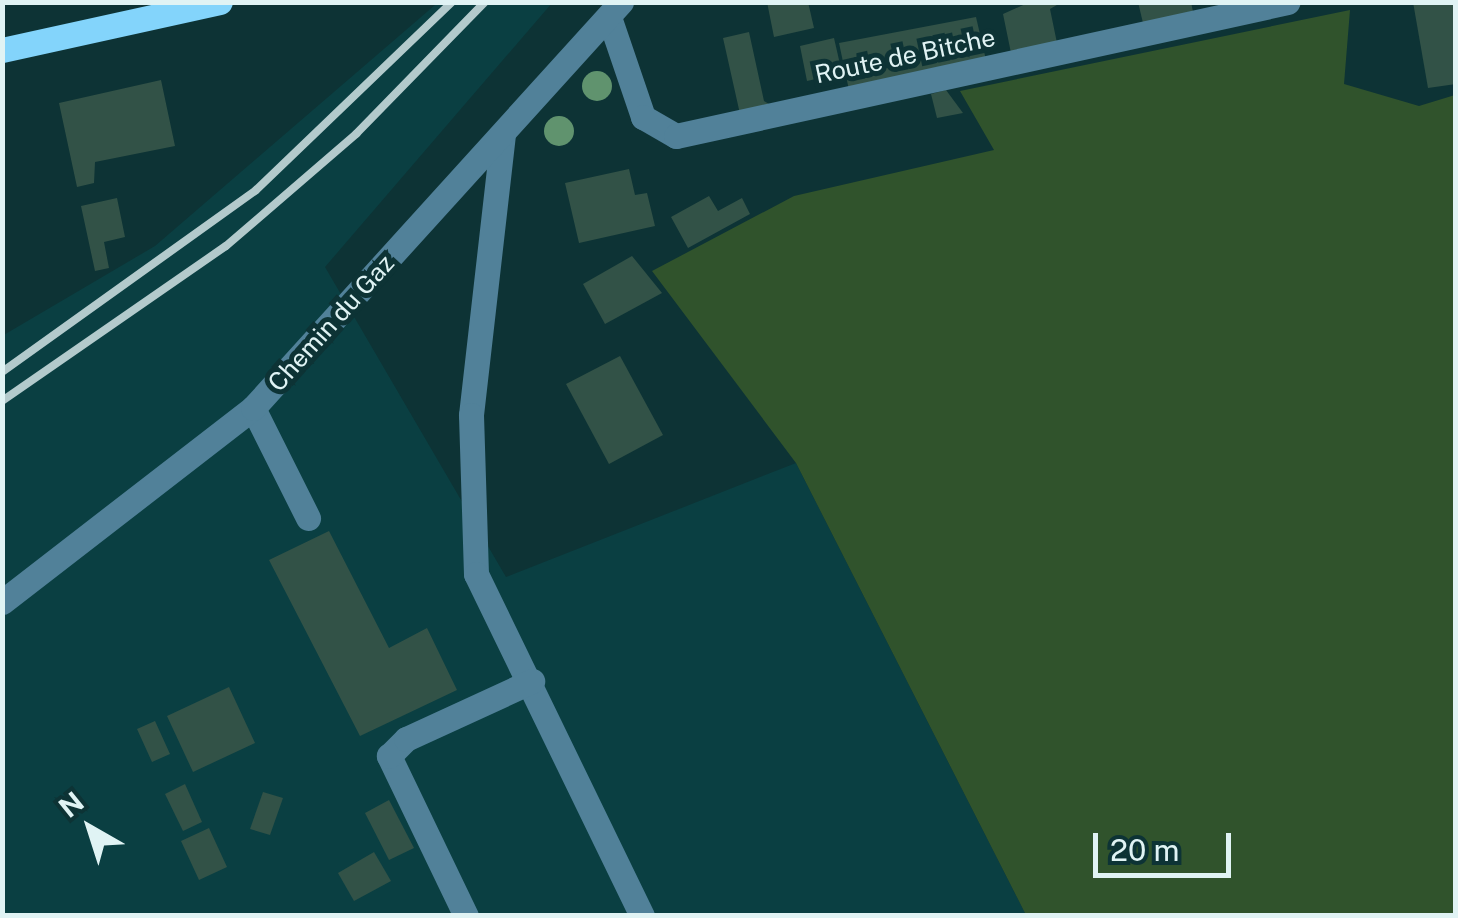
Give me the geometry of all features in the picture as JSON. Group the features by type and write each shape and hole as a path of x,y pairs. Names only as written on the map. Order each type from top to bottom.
{"main road":[{"path":"2,50 220,2"}],"street":[{"name":"Route de Bitche","path":"615,10 643,117 676,136 1288,2"},
{"name":"Chemin du Gaz","path":"2,602 253,408 615,10"},
{"path":"503,134 468,476 476,574 527,671 642,916"},
{"path":"253,408 308,518"},
{"path":"466,916 389,756 406,738 527,671"}],"shaded area":[{"path":"552,3 325,267 506,577 796,463 1026,915 3,915 2,336 155,246 435,5"}],"green space":[{"path":"1350,10 1344,84 1419,106 1455,95 1455,915 1026,915 796,463 652,271 794,196 994,150 960,91"}],"building":[{"path":"767,2 808,2 814,28 774,37"},
{"path":"1030,2 1062,2 1050,9 1057,43 1011,53 1003,14"},
{"path":"1138,2 1191,2 1193,12 1143,23"},
{"path":"1413,2 1456,2 1456,84 1428,88"},
{"path":"976,17 986,60 849,90 839,43"},
{"path":"749,32 764,101 774,107 740,114 723,38"},
{"path":"834,38 842,73 807,81 800,46"},
{"path":"161,80 175,146 95,162 94,183 77,187 59,103"},
{"path":"946,90 963,113 937,118 931,94"},
{"path":"629,169 635,195 647,193 655,226 579,243 565,183"},
{"path":"709,196 718,211 742,198 750,214 688,248 671,217"},
{"path":"117,198 125,237 104,242 109,268 95,271 81,206"},
{"path":"632,256 662,293 605,324 583,284"},
{"path":"620,356 663,435 609,464 566,384"},
{"path":"329,531 389,648 427,628 457,690 360,736 269,560"},
{"path":"229,687 255,743 193,772 167,716"},
{"path":"155,721 170,754 152,762 137,729"},
{"path":"185,784 202,822 183,831 165,794"},
{"path":"263,792 283,798 270,835 250,829"},
{"path":"389,800 414,848 389,860 365,813"},
{"path":"209,828 227,867 199,880 181,841"},
{"path":"374,852 391,881 354,901 338,873"}],"railway":[{"path":"2,372 256,190 452,2"},
{"path":"2,401 226,246 356,134 485,2"}]}
